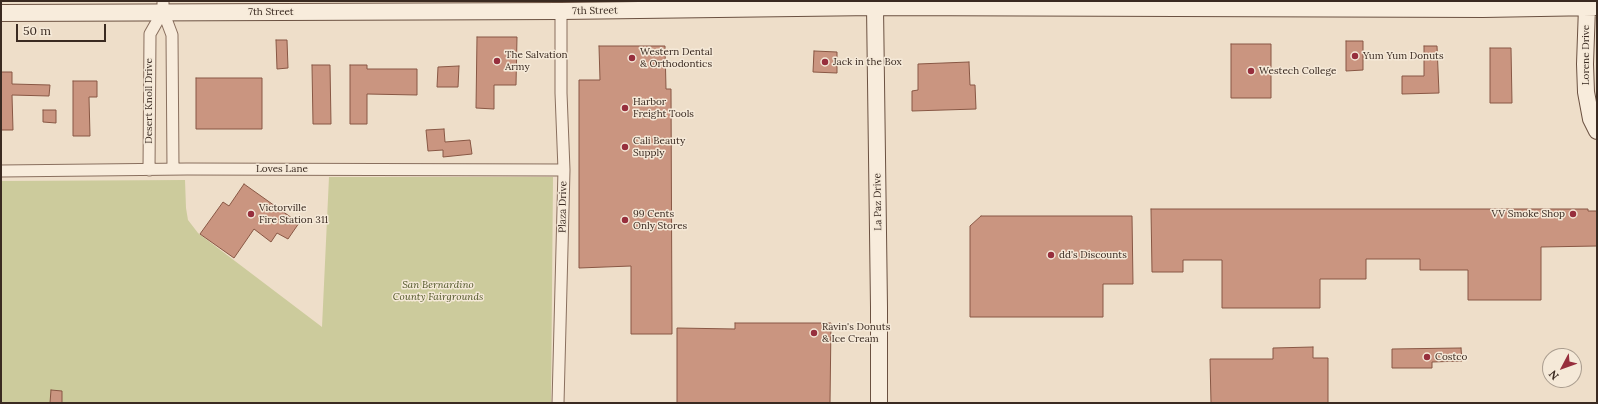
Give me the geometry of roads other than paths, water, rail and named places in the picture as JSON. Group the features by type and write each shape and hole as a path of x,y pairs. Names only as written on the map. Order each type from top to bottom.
{"main road":[{"name":"7th Street","path":"1,13 163,6 561,11 877,4 1476,9 1590,5"},
{"name":"La Paz Drive","path":"877,4 879,403"},
{"name":"Lorene Drive","path":"1590,5 1591,64 1586,92 1591,119 1597,132"}],"street":[{"path":"163,6 172,35 173,169"},
{"name":"Desert Knoll Drive","path":"149,170 150,34 163,6"},
{"name":"Plaza Drive","path":"558,403 564,170 561,93 561,11"},
{"name":"Loves Lane","path":"1,171 173,169 564,170"}],"place":[{"name":"Yum Yum Donuts","path":"1355,56"},
{"name":"Western Dental & Orthodontics","path":"632,58"},
{"name":"The Salvation Army","path":"497,61"},
{"name":"Jack in the Box","path":"825,62"},
{"name":"Westech College","path":"1251,71"},
{"name":"Harbor Freight Tools","path":"625,108"},
{"name":"Cali Beauty Supply","path":"625,147"},
{"name":"Victorville Fire Station 311","path":"251,214"},
{"name":"VV Smoke Shop","path":"1573,214"},
{"name":"99 Cents Only Stores","path":"625,220"},
{"name":"dd's Discounts","path":"1051,255"},
{"name":"Ravin's Donuts & Ice Cream","path":"814,333"},
{"name":"Costco","path":"1427,357"}],"park label":[{"name":"San Bernardino County Fairgrounds","path":"438,290"}]}
